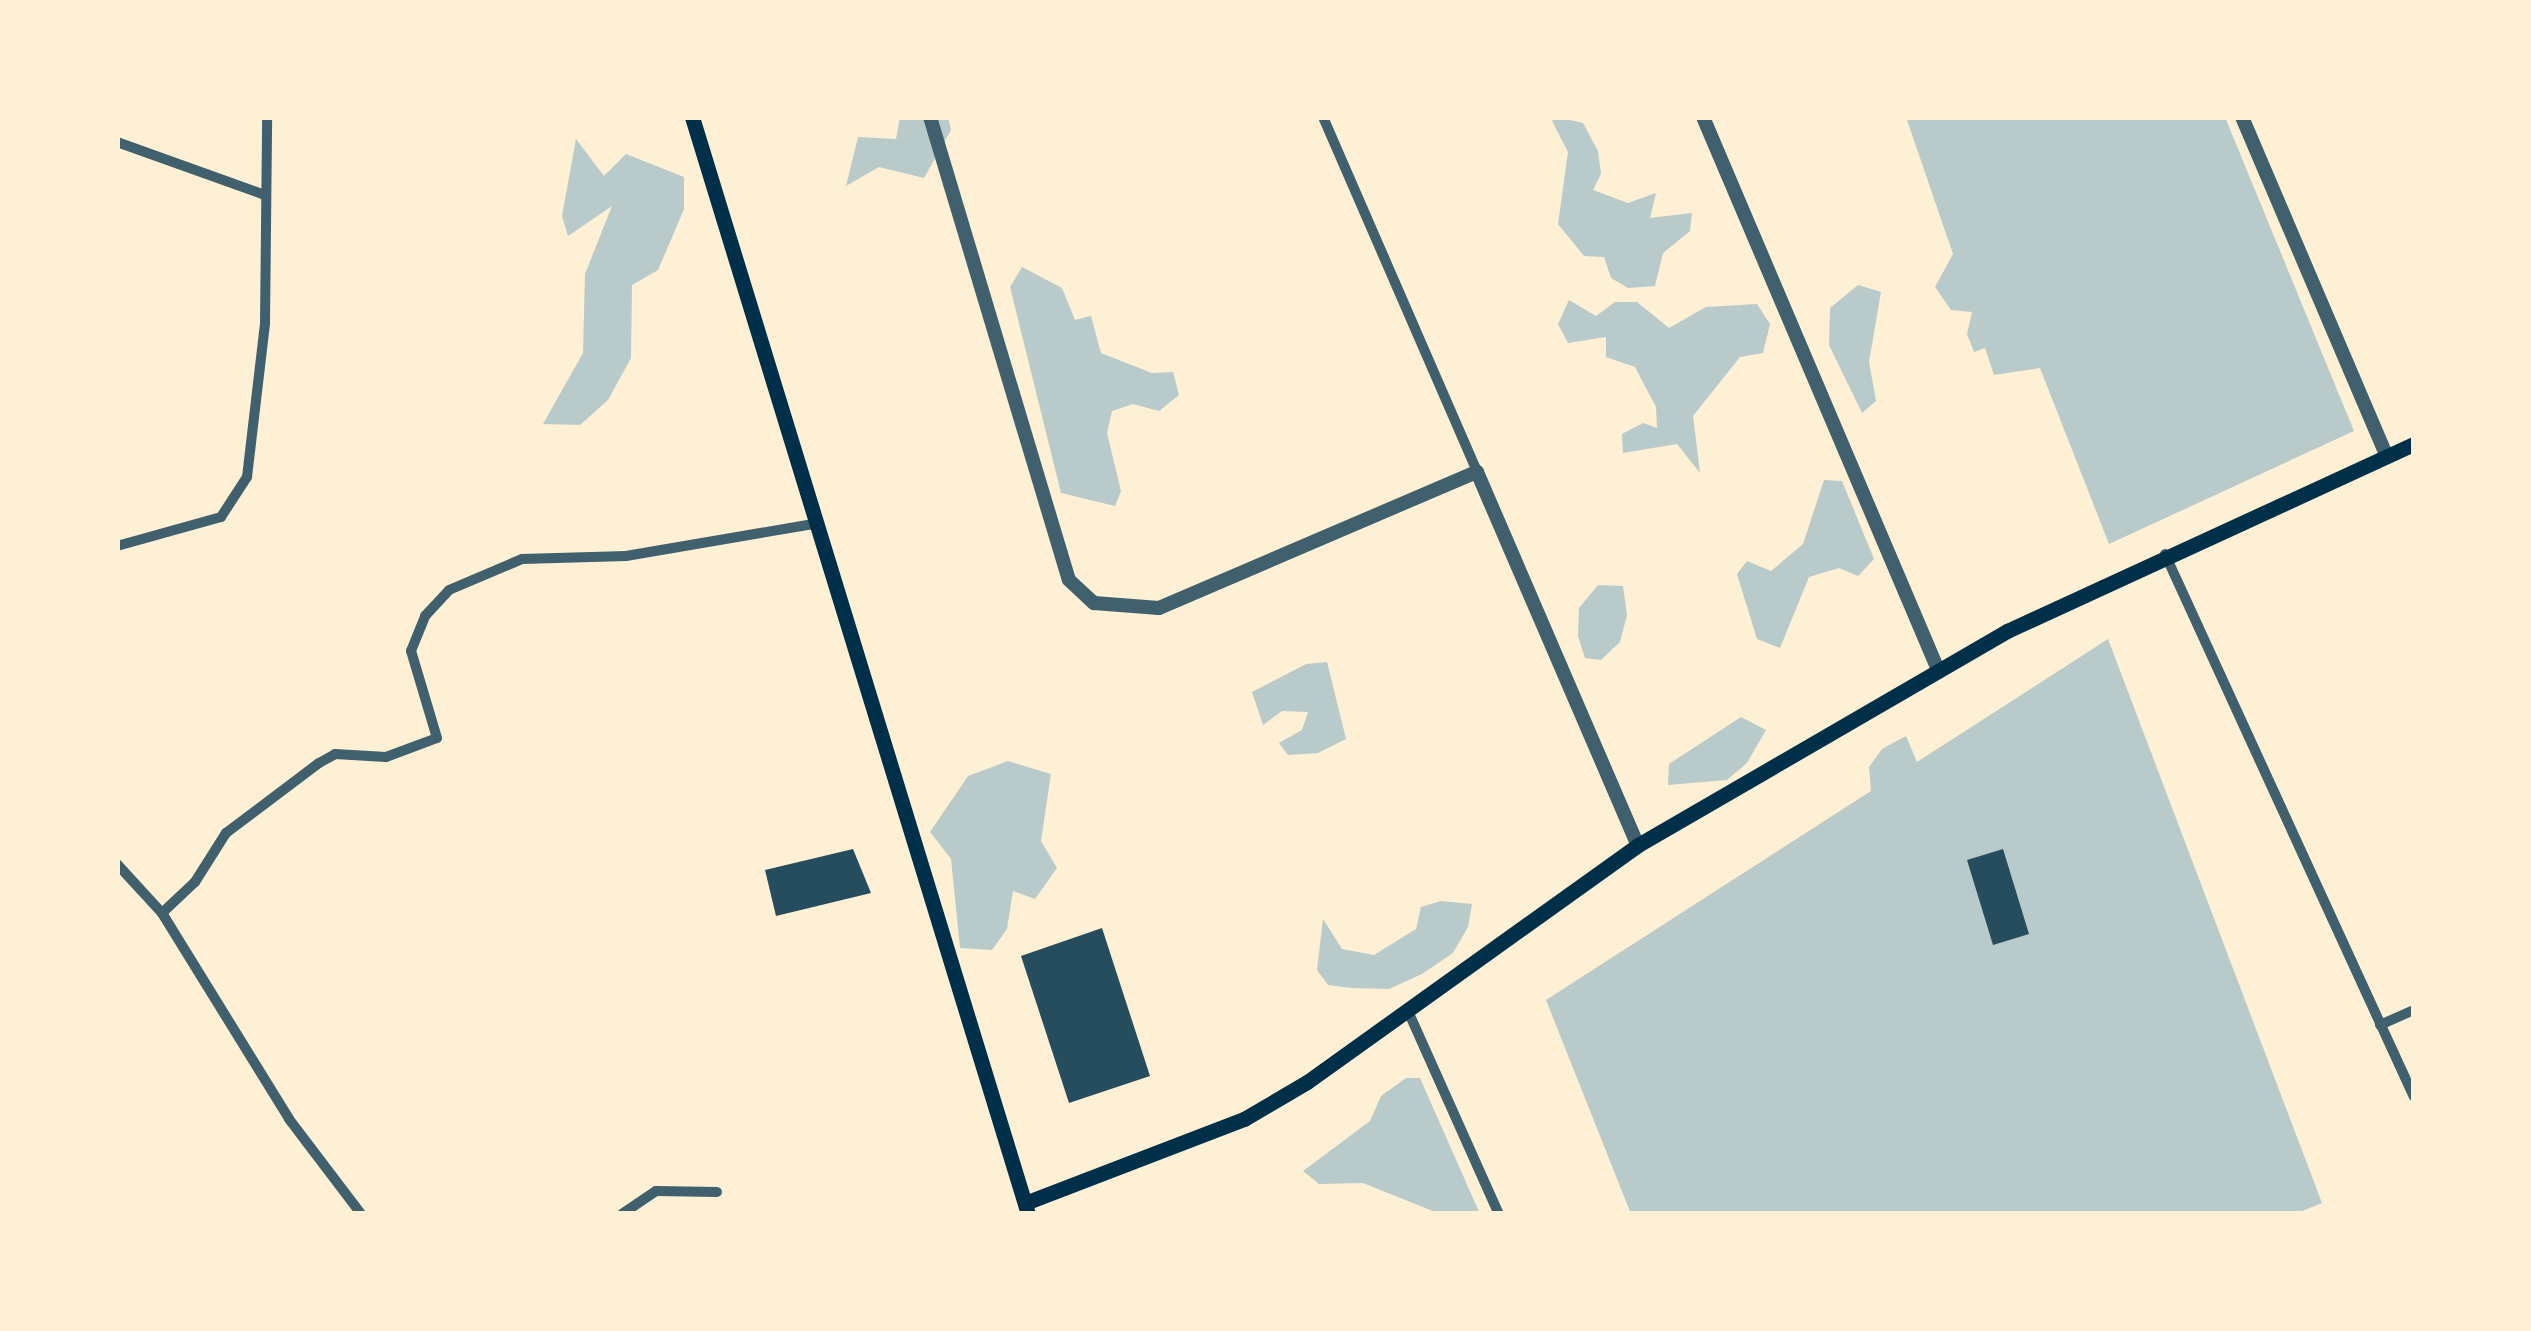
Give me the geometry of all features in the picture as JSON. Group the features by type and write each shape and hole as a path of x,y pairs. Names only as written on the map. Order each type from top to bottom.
{"main road":[{"path":"692,117 1026,1209 1244,1119 1408,1011 1638,845 1939,672 2165,554 2414,444"}],"street":[{"path":"117,546 221,517 238,500 254,442 265,323 267,117"},
{"path":"930,117 1069,580 1094,603 1159,608 1477,472"},
{"path":"1323,117 1638,845"},
{"path":"1703,117 1939,672"},
{"path":"2242,117 2386,455"},
{"path":"117,142 265,195"},
{"path":"162,914 195,882 226,833 319,763 335,754 386,757 437,738 411,651 425,616 449,590 522,559 626,556 813,524"},
{"path":"2165,554 2414,1097"},
{"path":"117,864 162,914 289,1119 361,1214"},
{"path":"2380,1025 2414,1010"},
{"path":"1408,1011 1498,1214"},
{"path":"622,1214 656,1191 717,1192"}],"shaded area":[{"path":"900,117 948,117 951,130 924,178 879,167 846,186 858,137 896,139"},
{"path":"1557,117 1583,123 1598,151 1601,174 1593,190 1628,203 1656,193 1650,218 1692,213 1690,231 1663,253 1655,286 1628,288 1611,278 1604,257 1584,256 1558,224 1568,152 1552,121"},
{"path":"1906,117 2225,117 2354,431 2109,544 2040,368 1994,375 1985,348 1974,352 1967,334 1972,312 1951,310 1935,287 1953,254"},
{"path":"576,139 604,176 626,154 684,177 684,209 658,270 632,285 631,358 608,400 580,425 543,424 583,353 585,274 612,206 568,236 562,216"},
{"path":"1022,267 1062,288 1075,320 1091,316 1101,353 1152,373 1173,372 1179,395 1159,411 1133,404 1112,411 1107,433 1121,491 1115,506 1061,493 1010,287"},
{"path":"1858,285 1881,292 1869,362 1876,401 1862,413 1829,345 1830,308"},
{"path":"1569,300 1596,316 1615,302 1637,302 1669,328 1706,307 1757,304 1770,324 1763,353 1740,357 1693,416 1700,473 1677,444 1623,453 1622,434 1643,423 1657,428 1656,407 1635,367 1606,357 1606,337 1568,343 1558,324"},
{"path":"1824,480 1842,481 1874,559 1858,576 1839,568 1809,577 1780,648 1757,639 1737,574 1747,561 1771,571 1803,544"},
{"path":"1598,585 1623,586 1627,615 1620,642 1601,660 1585,658 1578,636 1579,608"},
{"path":"2108,639 2322,1203 2295,1214 1631,1214 1546,1000 1871,791 1869,767 1882,749 1906,736 1917,762"},
{"path":"1327,662 1346,739 1318,753 1288,755 1279,743 1302,730 1308,712 1282,711 1263,725 1252,692 1306,664"},
{"path":"1741,717 1766,730 1747,763 1727,780 1668,785 1669,764"},
{"path":"1008,761 1051,774 1041,841 1057,868 1035,899 1013,891 1007,929 992,950 960,948 951,859 930,832 968,776"},
{"path":"1441,901 1472,904 1468,927 1453,953 1422,974 1389,989 1351,988 1328,985 1317,970 1323,919 1342,949 1374,955 1416,929 1421,907"},
{"path":"1406,1078 1420,1078 1480,1214 1440,1214 1363,1183 1319,1184 1303,1171 1370,1121 1381,1096"}],"building":[{"path":"853,849 871,893 776,916 765,870"},
{"path":"2003,849 2029,934 1993,945 1967,860"},
{"path":"1102,928 1150,1076 1069,1103 1021,956"}]}
